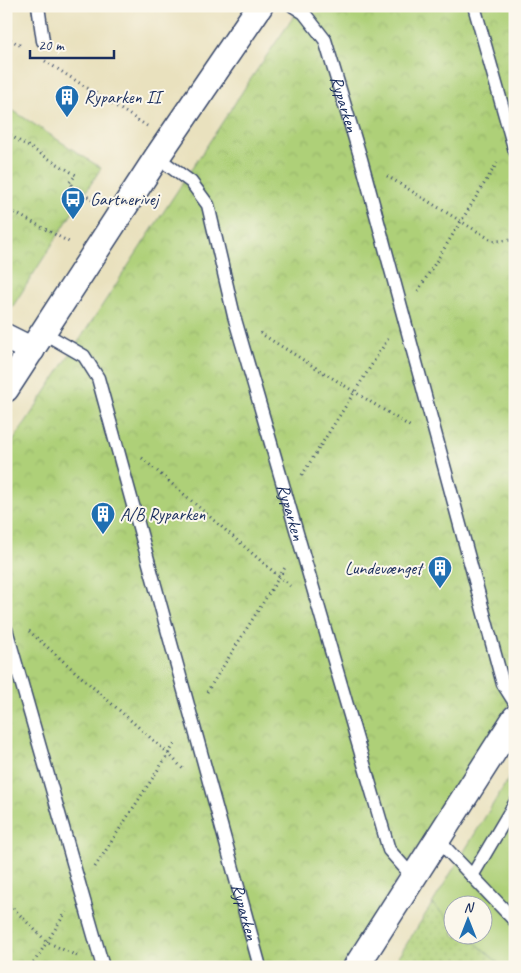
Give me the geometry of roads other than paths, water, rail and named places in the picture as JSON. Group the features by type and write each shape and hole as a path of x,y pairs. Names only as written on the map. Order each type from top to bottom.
{"street":[{"path":"6,389 163,149 260,6"},
{"name":"Ryparken","path":"6,337 38,341"},
{"path":"356,967 515,718"}],"lane":[{"path":"38,6 43,41"},
{"name":"Ryparken","path":"293,6 304,13 325,40 361,159 402,317 439,444 503,684 515,703"},
{"path":"474,6 515,151"},
{"name":"Ryparken","path":"163,149 192,182 208,205 234,316 302,546 320,617 388,850 413,877"},
{"name":"Ryparken","path":"38,341 84,356 98,378 260,967"},
{"path":"6,629 103,967"},
{"path":"472,876 515,803"},
{"path":"437,839 515,921"}],"place":[{"name":"Ryparken II","path":"67,118"},
{"name":"Gartnerivej","path":"73,220"},
{"name":"A/B Ryparken","path":"103,535"},
{"name":"Lundevænget","path":"440,589"}]}
